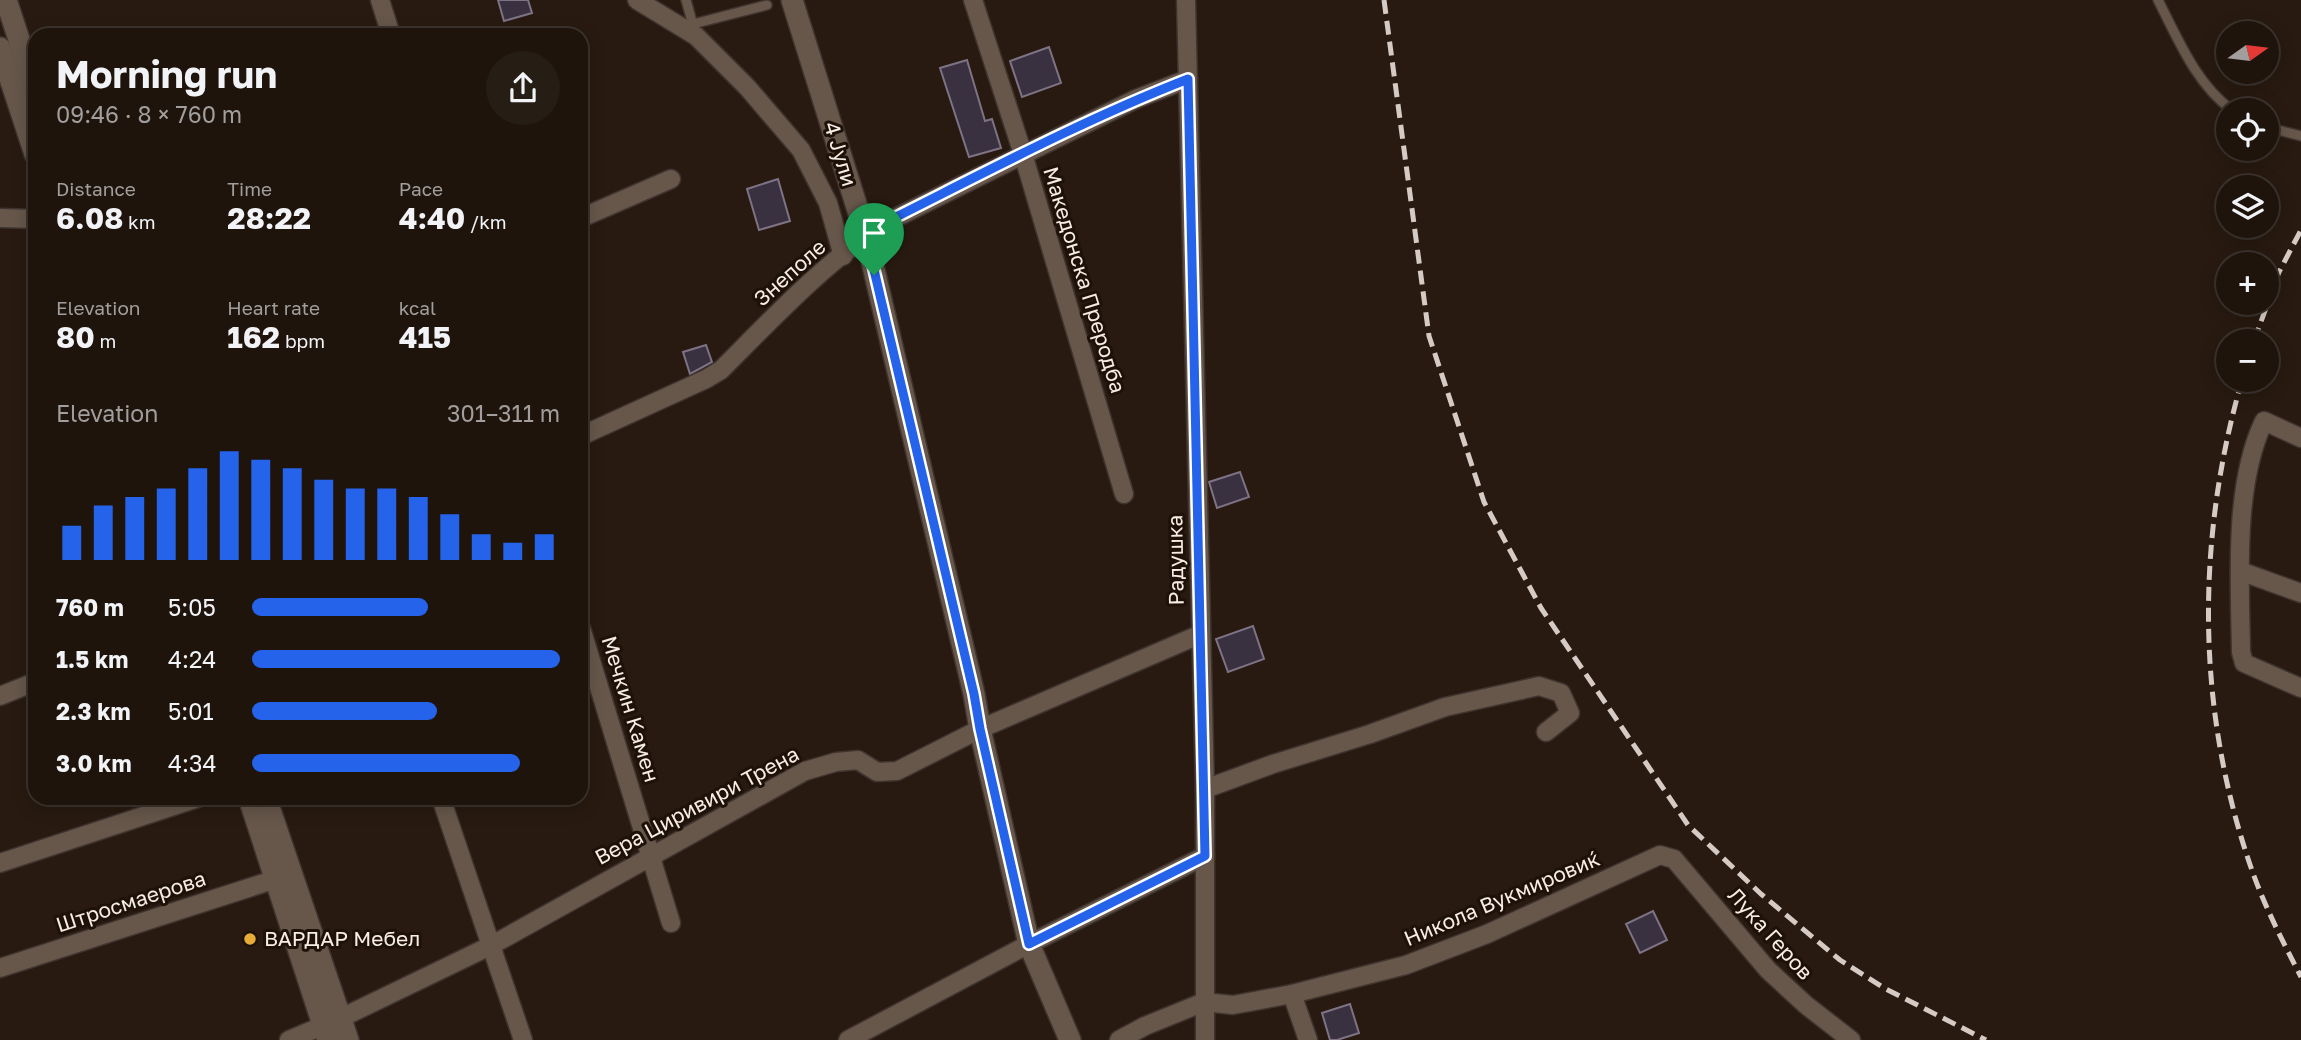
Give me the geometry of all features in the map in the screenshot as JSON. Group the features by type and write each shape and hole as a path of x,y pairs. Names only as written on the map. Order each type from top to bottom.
{"street":[{"path":"6,0 28,67"},
{"path":"380,0 389,28"},
{"path":"637,0 694,30 801,150 828,203 843,256"},
{"name":"4 Јули","path":"792,0 866,236 974,694 1029,944 1070,1040"},
{"name":"Македонска Преродба","path":"973,0 1023,154 1124,494"},
{"name":"Радушка","path":"1186,0 1205,789 1205,1040"},
{"path":"0,48 28,133"},
{"name":"Знеполе","path":"588,433 721,370 804,288 884,223 1136,99 1188,79"},
{"path":"588,215 671,179"},
{"path":"0,218 28,219"},
{"path":"2301,438 2264,421 2253,443 2247,472 2240,571 2241,652 2244,663 2301,688"},
{"path":"2240,571 2301,593"},
{"name":"Вера Циривири Трена","path":"289,1040 331,1028 492,945 805,771 836,762 858,760 877,772 897,771 980,729 1200,634"},
{"name":"Мечкин Камен","path":"588,651 671,923"},
{"path":"0,696 28,685"},
{"path":"1205,789 1445,708 1539,686 1560,693 1570,713 1546,732"},
{"path":"0,863 177,805"},
{"path":"251,805 331,1028 348,1040"},
{"path":"268,805 331,1028"},
{"path":"443,805 523,1040"},
{"name":"Никола Вукмировиќ","path":"1119,1040 1204,1002 1233,1005 1292,994 1406,965 1487,934 1660,855"},
{"name":"Лука Геров","path":"1660,855 1674,859 1768,970 1806,1006 1851,1040"},
{"path":"848,1040 1029,944 1205,856"},
{"name":"Штросмаерова","path":"0,968 276,879"},
{"path":"1292,994 1308,1040"}],"lane":[{"path":"686,0 694,30 767,5"},
{"path":"2158,0 2198,75 2218,98"},
{"path":"2279,130 2301,136"}],"building":[{"path":"498,0 528,0 532,13 504,21"},
{"path":"1049,47 1061,83 1022,97 1010,61"},
{"path":"967,60 985,121 992,119 1001,148 969,157 940,68"},
{"path":"778,179 790,221 759,230 747,189"},
{"path":"706,345 712,362 690,374 683,352"},
{"path":"1240,472 1249,497 1217,508 1209,482"},
{"path":"1253,626 1264,659 1228,672 1216,639"},
{"path":"1653,911 1667,940 1640,953 1626,924"},
{"path":"1350,1004 1359,1033 1330,1040 1322,1013"}],"railway":[{"path":"1384,0 1429,336 1484,502 1541,608 1688,825 1761,894 1840,960 1884,988 1986,1040"},
{"path":"2258,329 2279,272 2301,230"},
{"path":"2239,392 2216,504 2210,566 2212,691 2221,754 2235,815 2259,889 2301,977"}],"place":[{"name":"ВАРДАР Мебел","path":"250,939"}],"route":[{"path":"1188,79 1205,856 1029,944 974,694 874,275 866,236 884,223 1136,99 1188,79"}]}
